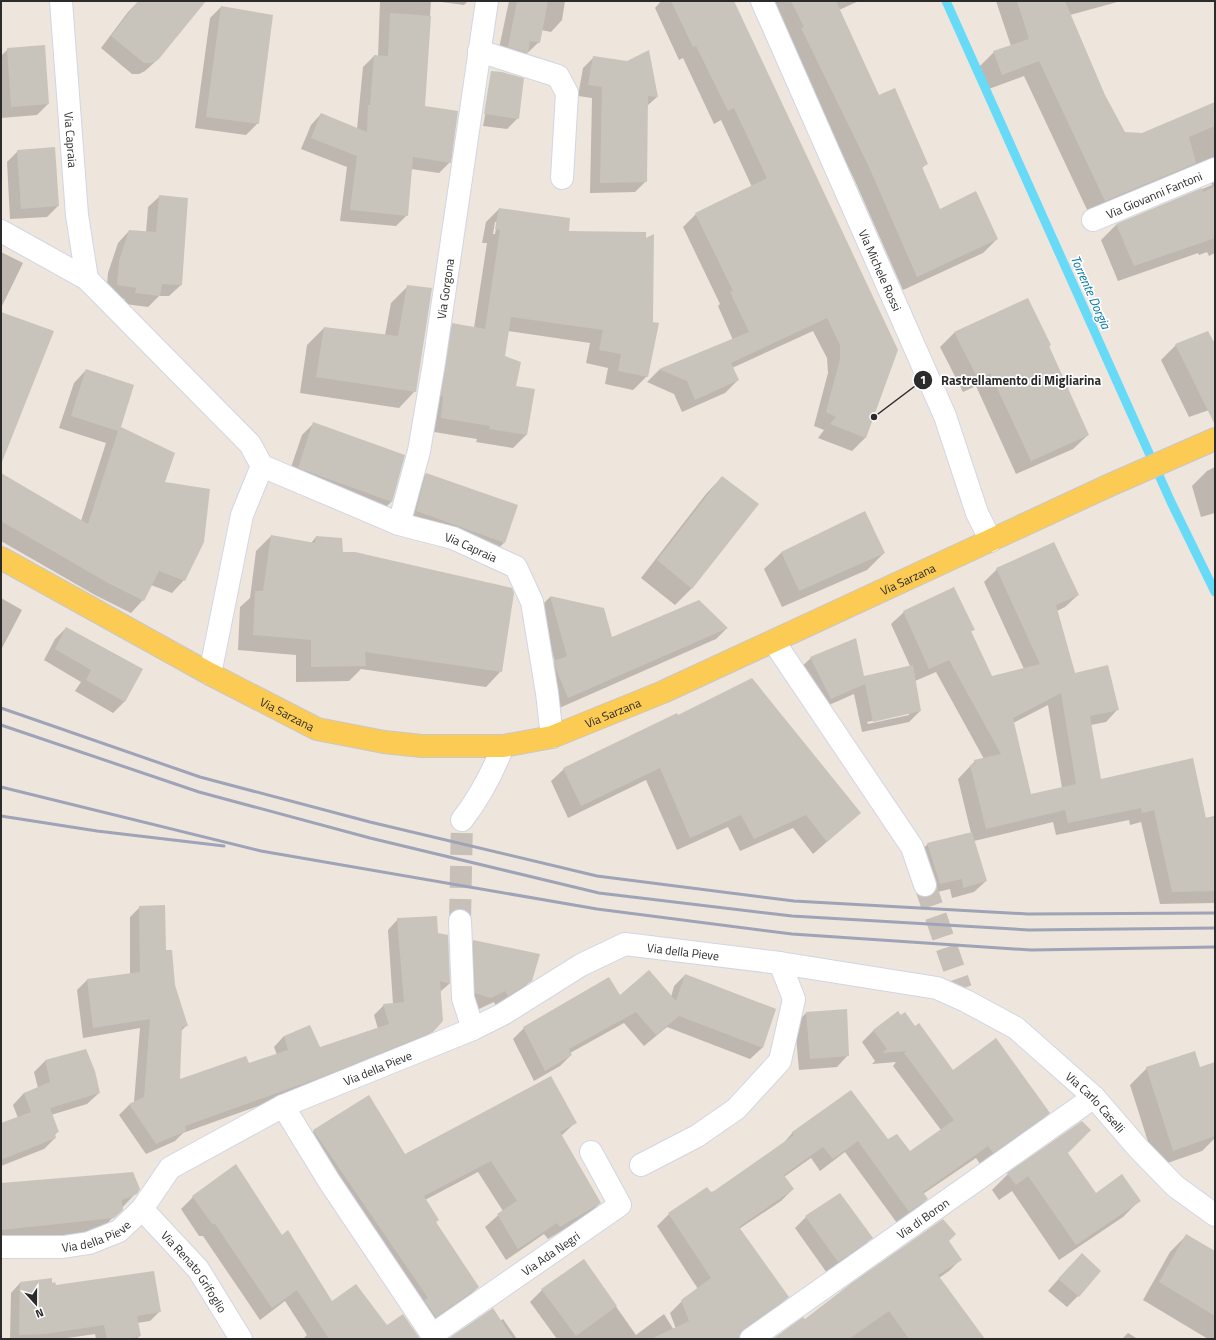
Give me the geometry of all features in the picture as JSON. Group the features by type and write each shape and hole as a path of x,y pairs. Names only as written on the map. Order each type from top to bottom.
{"main road":[{"name":"Via Sarzana","path":"1,558 210,674 317,729 384,742 422,746 503,746 552,737 663,692 991,542 1110,485 1215,439"}],"street":[{"name":"Via Capraia","path":"61,1 77,215 87,279"},
{"name":"Via Gorgona","path":"399,524 419,451 434,363 486,1"},
{"name":"Via Michele Rossi","path":"762,1 945,416 977,513 991,542"},
{"path":"479,52 558,76 567,93 562,178"},
{"name":"Via Giovanni Fantoni","path":"1093,220 1215,170"},
{"path":"1,231 87,279 250,444 262,466 242,515 210,674"},
{"name":"Via Capraia","path":"262,466 399,524 453,538 516,567 532,602 547,693 552,737"},
{"path":"774,642 912,847 926,885"},
{"path":"462,820 478,799 491,775 503,746"},
{"path":"460,921 463,998 474,1029"},
{"name":"Via della Pieve","path":"1,1247 63,1247 89,1243 119,1231 142,1209 170,1168 283,1106 474,1029 503,1014 581,966 625,944 780,963 937,988 964,995"},
{"path":"640,1165 697,1136 736,1109 780,1060 794,999 780,963"},
{"name":"Via Carlo Caselli","path":"964,995 1016,1028 1094,1097 1138,1148 1175,1186 1215,1216"},
{"name":"Via di Boron","path":"751,1339 1094,1097"},
{"name":"Via Ada Negri","path":"283,1106 329,1181 433,1337 620,1205 591,1152"},
{"name":"Via Renato Grifoglio","path":"142,1209 198,1269 241,1339"}],"building":[{"path":"138,1 206,1 158,60 151,63 144,63 111,36"},
{"path":"517,1 548,1 540,43 530,41 528,53 508,47"},
{"path":"671,1 734,1 898,350 866,438 830,424 836,417 826,412 840,359 840,345 827,318 731,363 739,380 695,400 687,381 659,369 749,332 730,292 733,291 695,213 767,178 734,108 728,111 696,46 693,47"},
{"path":"791,1 836,1 879,95 895,88 928,164 922,167 940,209 976,191 998,239 917,277 869,167 801,28 804,27"},
{"path":"1017,1 1065,1 1105,95 1125,132 1142,133 1215,102 1215,126 1189,137 1196,163 1105,201 1039,61 1002,75 993,51 1029,39"},
{"path":"221,6 273,15 259,124 206,117"},
{"path":"390,13 431,16 425,106 458,111 451,163 413,157 408,216 350,210 357,156 311,138 321,113 367,132 368,105 370,105 374,55 388,56"},
{"path":"45,45 49,104 11,107 7,48"},
{"path":"649,50 658,97 648,96 647,182 600,183 602,87 588,85 593,56 627,61"},
{"path":"491,71 502,72 524,78 519,119 484,114"},
{"path":"55,147 59,206 21,209 17,150"},
{"path":"1215,186 1215,238 1134,266 1116,224 1202,188 1203,192"},
{"path":"159,195 188,198 182,285 162,284 160,296 135,293 136,288 117,285 119,261 129,230 156,232"},
{"path":"499,208 570,218 569,231 646,232 646,238 654,234 653,322 659,323 648,377 618,371 621,354 599,350 603,330 511,317 505,356 521,362 516,386 535,389 527,435 489,429 490,426 441,418 443,396 441,396 452,323 485,329 500,230 495,229"},
{"path":"407,285 432,288 416,392 316,377 324,327 398,336"},
{"path":"1028,298 1051,345 1049,346 1089,435 1031,461 990,373 978,379 954,332"},
{"path":"1,312 54,331 2,462 1,461"},
{"path":"1208,331 1215,344 1215,425 1175,344"},
{"path":"86,369 134,385 121,427 175,453 165,482 210,489 204,542 185,581 159,571 144,601 108,583 1,521 1,473 88,524 118,431 71,416"},
{"path":"313,422 405,455 392,502 298,468"},
{"path":"426,473 518,505 505,543 416,511"},
{"path":"722,476 759,504 692,589 657,560"},
{"path":"865,511 885,553 799,591 781,552"},
{"path":"271,535 315,543 316,536 342,538 343,552 355,552 512,588 514,593 502,672 365,652 366,666 311,667 311,640 253,635 255,591 263,591"},
{"path":"1054,542 1079,595 1056,605 1075,673 1108,665 1119,710 1090,716 1101,779 1193,758 1206,818 1215,816 1215,891 1172,892 1154,810 1142,813 1141,808 1068,823 1065,810 986,829 970,765 975,764 974,760 1001,754 949,660 929,669 903,611 954,587 975,630 971,631 992,676 1040,664 996,568","holes":["1061,693 1076,784 1031,794 1013,718"]},
{"path":"550,596 604,608 612,637 699,600 728,628 568,698 554,661 567,656"},
{"path":"66,627 143,669 125,702 86,680 91,670 55,649"},
{"path":"856,638 864,676 913,665 921,711 873,722 865,684 831,699 810,657"},
{"path":"752,678 861,813 827,842 806,815 754,839 741,815 690,838 660,768 581,806 563,768 677,713 678,715"},
{"path":"972,832 987,881 963,888 962,879 940,884 927,843"},
{"path":"165,905 166,950 172,950 175,985 188,1026 182,1027 180,1079 246,1056 249,1063 288,1050 284,1036 310,1025 320,1047 389,1024 383,1004 404,1002 397,918 437,916 438,933 448,935 450,984 440,981 443,1021 433,1032 319,1078 185,1126 186,1131 156,1144 129,1104 144,1097 150,1019 93,1028 87,979 140,972 139,906"},
{"path":"473,940 540,954 532,981 508,996 505,991 491,998 475,993"},
{"path":"649,970 676,1001 685,974 776,1009 763,1048 679,1016 656,1035 636,1012 569,1049 572,1055 545,1071 523,1027 609,977 620,995"},
{"path":"847,1009 849,1056 810,1059 806,1012"},
{"path":"898,1011 901,1015 905,1012 915,1026 919,1023 953,1070 996,1038 1050,1113 993,1153 988,1146 923,1192 928,1199 909,1212 858,1141 833,1159 823,1147 784,1175 794,1189 739,1227 789,1297 744,1329 740,1333 739,1339 651,1339 689,1321 681,1300 711,1278 668,1213 707,1187 711,1192 714,1191 794,1135 792,1132 851,1090 888,1139 897,1134 910,1151 954,1120 904,1053 907,1051 882,1053 887,1049 873,1030"},
{"path":"86,1049 95,1071 100,1093 50,1108 59,1132 55,1133 56,1138 1,1160 1,1123 31,1112 24,1093 50,1082 45,1060"},
{"path":"1195,1051 1200,1067 1215,1062 1215,1136 1173,1151 1146,1067"},
{"path":"551,1076 577,1123 560,1132 601,1203 560,1227 557,1223 518,1249 497,1214 517,1201 491,1161 424,1196 439,1220 436,1222 479,1287 436,1317 424,1300 428,1298 313,1130 369,1095 405,1154"},
{"path":"1082,1121 1091,1130 1068,1153 1096,1193 1122,1174 1141,1201 1076,1245 1028,1176 1016,1185 1007,1173"},
{"path":"236,1164 282,1235 288,1230 332,1301 356,1284 387,1325 403,1314 420,1339 329,1339 297,1290 272,1308 215,1224 212,1224 192,1196"},
{"path":"133,1172 140,1189 137,1194 122,1200 123,1210 114,1218 1,1230 1,1183"},
{"path":"840,1193 873,1238 838,1262 805,1216"},
{"path":"943,1219 956,1234 949,1241 962,1260 938,1275 985,1339 909,1339 889,1311 849,1339 773,1339 803,1317 805,1319 853,1282"},
{"path":"1186,1234 1215,1251 1215,1316 1159,1282"},
{"path":"1082,1253 1101,1271 1079,1297 1058,1279"},
{"path":"584,1259 617,1306 576,1336 541,1289"},
{"path":"154,1271 161,1312 137,1316 141,1336 127,1339 107,1339 104,1325 45,1334 19,1335 20,1282 52,1278 52,1283 55,1282 56,1285"},
{"path":"493,1308 513,1339 448,1339"}],"waterway":[{"name":"Torrente Dorgia","path":"946,1 1171,502 1215,592"}],"tunnel":[{"path":"460,921 462,820"},
{"path":"925,885 961,989"}],"railway":[{"path":"1,708 200,777 370,822 597,876 794,901 1028,914 1215,913"},
{"path":"1,725 199,792 370,838 599,893 792,916 1029,930 1215,928"},
{"path":"1,787 261,851 597,909 792,934 1031,950 1215,947"},
{"path":"1,816 97,831 224,846"}],"place":[{"name":"Rastrellamento di Migliarina","path":"874,417"}]}
